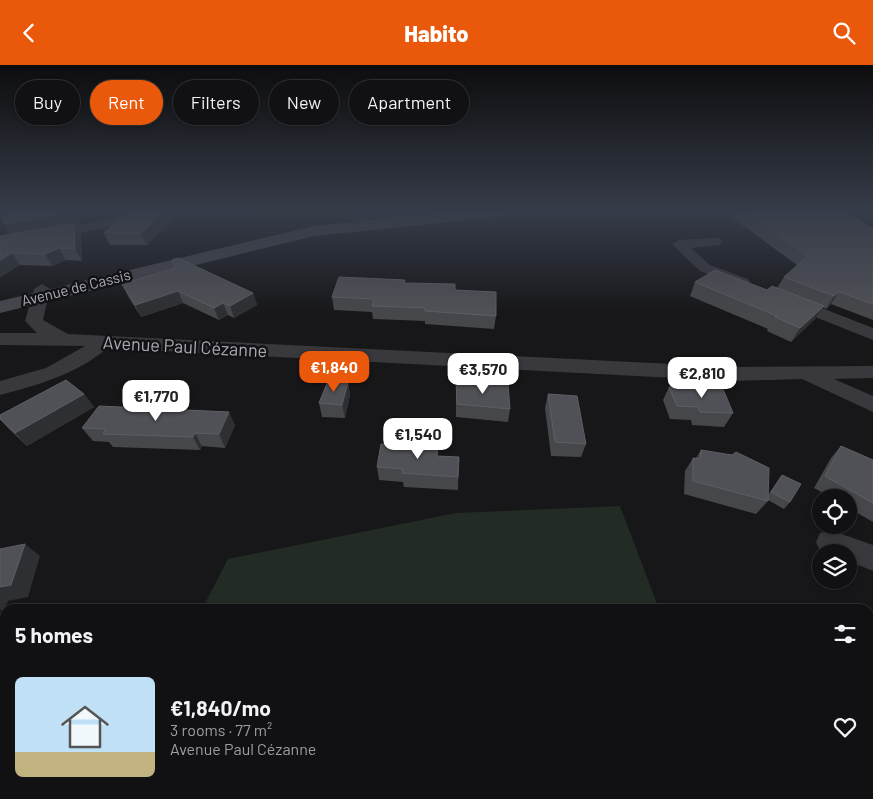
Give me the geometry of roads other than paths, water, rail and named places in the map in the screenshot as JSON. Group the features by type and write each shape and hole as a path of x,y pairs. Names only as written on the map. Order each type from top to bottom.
{"main road":[{"name":"Avenue de Cassis","path":"0,307 42,293 232,245"},
{"name":"Avenue de Cassis","path":"0,299 42,293 256,245"}],"street":[{"path":"680,245 705,268 759,289"},
{"name":"Avenue Paul Cézanne","path":"42,293 35,310 34,321 44,330 66,341"},
{"path":"776,296 873,335"},
{"name":"Avenue Paul Cézanne","path":"0,324 32,338"},
{"name":"Avenue Paul Cézanne","path":"0,339 32,338 732,374 873,372"},
{"path":"0,388 53,373 77,361 103,343"},
{"path":"803,373 873,405"},
{"path":"830,542 873,558"}]}
